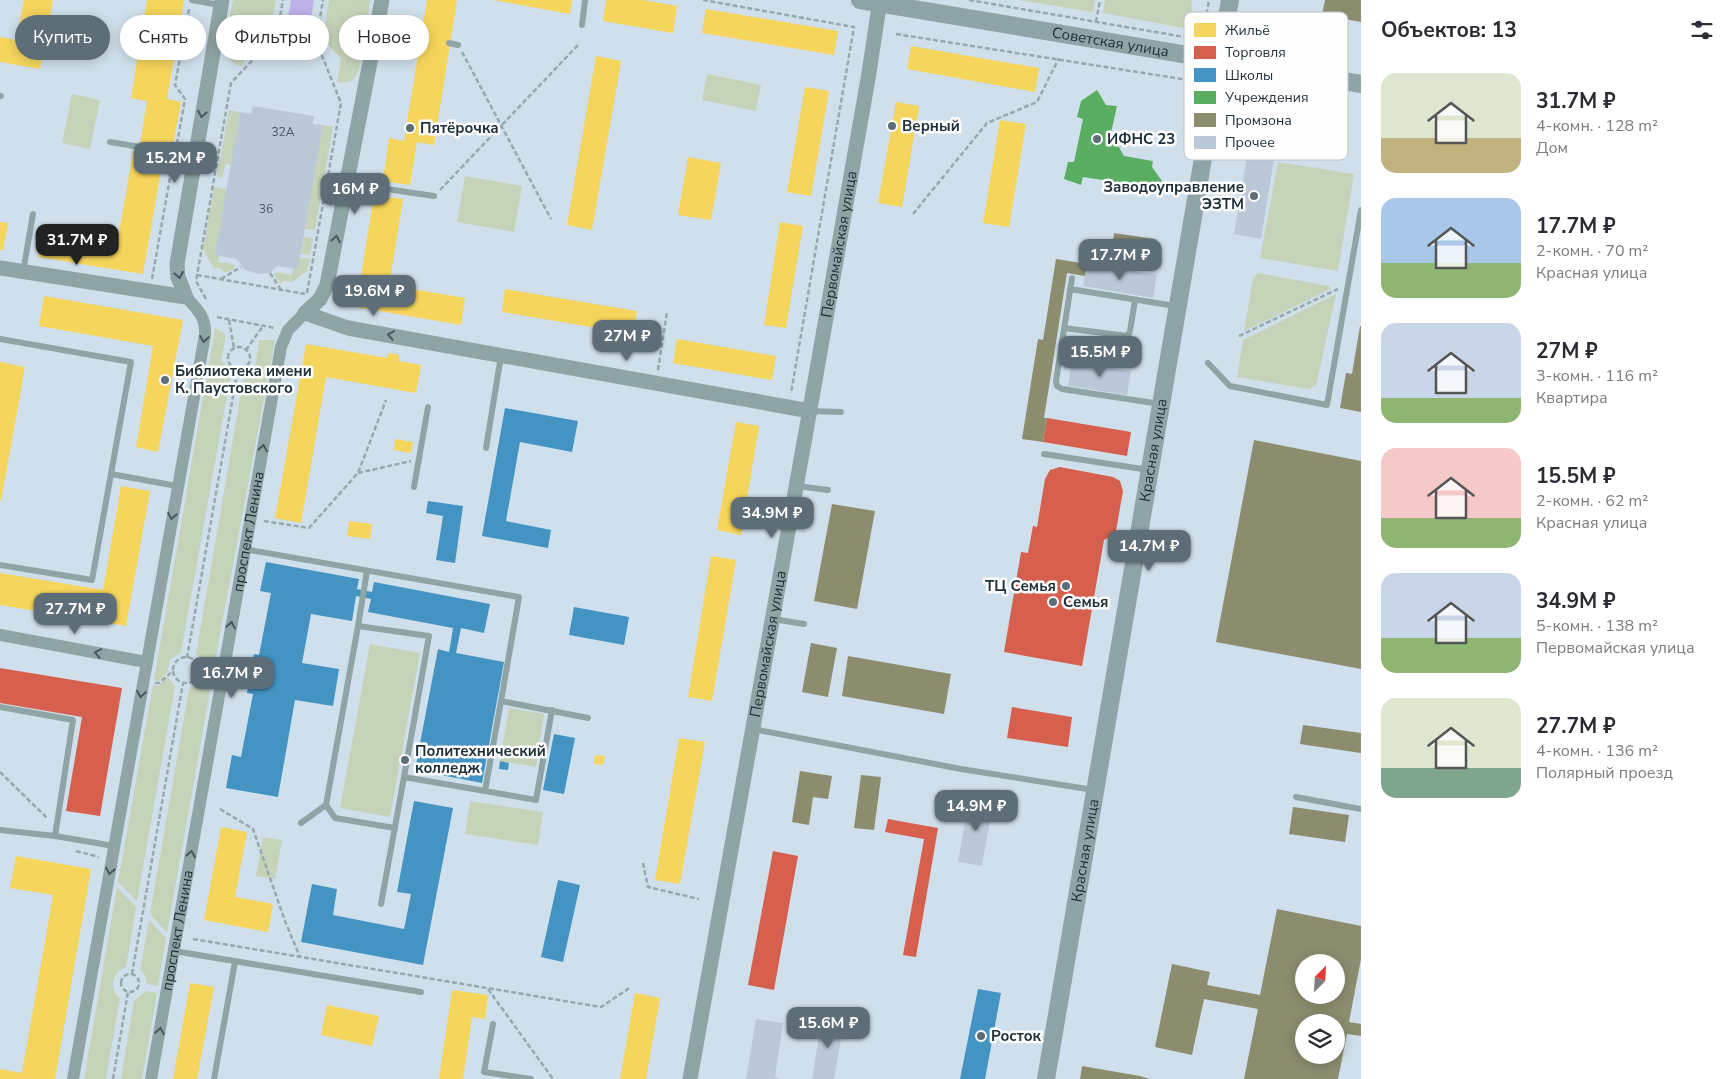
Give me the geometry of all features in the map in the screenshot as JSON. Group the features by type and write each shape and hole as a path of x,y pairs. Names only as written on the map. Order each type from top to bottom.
{"main road":[{"name":"Советская улица","path":"860,0 1184,54"},
{"name":"Советская улица","path":"1348,82 1361,84"},
{"name":"Красная улица","path":"1046,1079 1203,160"}],"street":[{"name":"проспект Ленина","path":"379,15 382,0"},
{"path":"73,1079 206,323 202,314 186,297 178,277 177,264 221,2"},
{"name":"Первомайская улица","path":"690,1079 797,486 879,2"},
{"name":"проспект Ленина","path":"151,1079 281,347 288,330 320,300 326,285 370,60"},
{"path":"0,268 186,297"},
{"path":"304,313 348,328 810,411"},
{"path":"0,635 146,662"}],"lane":[{"path":"191,0 221,2"},
{"path":"582,25 585,0"},
{"path":"449,43 458,44"},
{"path":"110,142 195,156"},
{"path":"346,183 434,196"},
{"path":"1208,363 1230,386 1327,405 1361,210"},
{"path":"23,272 33,214"},
{"path":"1072,278 1056,381 1057,386 1161,404"},
{"path":"1070,290 1178,306"},
{"path":"1064,328 1122,337 1128,336 1135,300"},
{"path":"0,339 131,362 92,580 0,565"},
{"path":"486,448 501,355"},
{"path":"414,487 428,407"},
{"path":"810,411 841,412"},
{"path":"1044,454 1150,470"},
{"path":"111,474 177,486"},
{"path":"797,486 828,490"},
{"path":"244,549 519,597 485,791"},
{"path":"301,823 326,805 367,570"},
{"path":"773,619 804,624"},
{"path":"358,626 429,636 381,904"},
{"path":"501,701 588,718"},
{"path":"0,707 73,720 55,836"},
{"path":"404,777 536,800 552,710"},
{"path":"753,729 961,769 1095,790"},
{"path":"1296,797 1361,809"},
{"path":"326,805 336,818 395,828"},
{"path":"0,830 55,836 114,846"},
{"path":"174,951 420,992"},
{"path":"214,1079 235,962"},
{"path":"493,1024 484,1072 531,1079"}],"path":[{"path":"152,280 185,99 175,85 191,0"},
{"path":"280,15 283,0"},
{"path":"320,15 323,0"},
{"path":"703,0 854,27 790,394"},
{"path":"969,0 1184,37"},
{"path":"1096,22 1100,0"},
{"path":"896,34 1059,58 1184,79"},
{"path":"458,44 551,219"},
{"path":"434,196 579,44"},
{"path":"913,214 987,123 1037,102 1059,58"},
{"path":"253,60 231,83 197,275 306,295 341,103 324,60"},
{"path":"220,279 241,266"},
{"path":"270,273 281,290"},
{"path":"1240,336 1348,284"},
{"path":"658,371 667,312"},
{"path":"217,317 277,329"},
{"path":"228,320 234,348"},
{"path":"246,350 263,326"},
{"path":"238,347 246,350 249,355 249,362 243,367 232,366 228,358 229,353 238,347"},
{"path":"187,658 238,368"},
{"path":"264,521 309,528 358,473 386,400"},
{"path":"358,473 419,459"},
{"path":"159,683 173,670 176,662 187,658 195,662 199,671 194,680 183,683 177,680 173,670"},
{"path":"132,974 183,683"},
{"path":"220,809 254,829 284,921 300,957"},
{"path":"643,863 648,887 699,900"},
{"path":"193,939 601,1007 631,987"},
{"path":"132,974 138,978 140,985 136,990 128,992 123,989 122,980 127,975 132,974"},
{"path":"487,988 553,1079"},
{"path":"113,1079 128,992"}],"green space":[{"path":"233,0 276,0 273,15 230,15"},
{"path":"329,0 370,0 368,15 339,15 339,56 329,46 329,15 327,15"},
{"path":"1019,0 1095,0 1093,12"},
{"path":"1105,0 1191,0 1192,12 1184,12 1184,28 1103,13"},
{"path":"231,60 244,60 243,66"},
{"path":"341,60 361,60 357,74 351,81 337,82"},
{"path":"707,74 761,85 756,111 702,100"},
{"path":"72,94 100,100 90,149 62,143"},
{"path":"229,110 240,112 231,165 225,164 223,178 217,177"},
{"path":"323,125 333,127 315,230 305,229"},
{"path":"1278,162 1354,174 1338,271 1260,258"},
{"path":"465,176 522,186 514,232 457,222"},
{"path":"214,187 227,189 215,255 219,256 218,262 233,264 235,268 225,273 220,268 214,268 203,250"},
{"path":"304,237 313,238 310,255 301,254"},
{"path":"300,258 310,259 307,271 292,282 285,281 280,283 274,275 277,272 292,275 293,268 298,269"},
{"path":"1258,273 1329,286 1331,289 1244,331 1253,278"},
{"path":"1336,294 1316,386 1308,389 1237,377 1243,340"},
{"path":"215,328 226,335 221,362 232,368 181,652 170,660 167,673 159,681 154,680"},
{"path":"259,340 275,340 213,672 205,671 204,663 196,654 245,370 255,369"},
{"path":"370,644 420,653 390,817 340,808"},
{"path":"168,677 175,687 137,901 118,882 153,685 158,686"},
{"path":"203,678 212,680 167,933 150,914 189,689 199,685"},
{"path":"509,708 544,714 536,767 500,761"},
{"path":"470,801 543,812 538,845 465,834"},
{"path":"263,837 282,840 275,879 256,876"},
{"path":"117,887 136,907 126,967 117,973 113,981 114,990 120,998 106,1079 84,1079"},
{"path":"149,920 166,938 158,986 147,984 145,975 140,970"},
{"path":"146,991 157,993 142,1079 121,1079 134,1001"}],"shaded area":[{"path":"291,0 314,0 311,15 289,15"}],"building: Жильё":[{"path":"24,0 53,0 50,15 21,15"},
{"path":"147,0 184,0 181,15 145,15"},
{"path":"427,0 457,0 434,145 417,142 410,185 383,181 389,138 404,141 417,60 429,60 429,15 425,15"},
{"path":"493,0 572,0 570,14"},
{"path":"606,0 643,0 677,6 673,33 603,21"},
{"path":"706,9 838,31 834,55 702,33"},
{"path":"0,37 15,40 15,60 42,60 40,69 0,62"},
{"path":"911,46 1039,68 1035,92 907,69"},
{"path":"596,56 621,61 592,230 567,225"},
{"path":"137,60 174,60 167,99 181,102 172,150 140,144 147,101 131,98"},
{"path":"805,87 829,91 811,196 787,192"},
{"path":"896,102 919,106 902,207 878,203"},
{"path":"1000,120 1026,124 1009,227 983,223"},
{"path":"134,148 164,153 143,274 38,257 43,225 118,238"},
{"path":"688,157 721,163 711,220 678,215"},
{"path":"374,195 403,199 389,285 465,298 461,325 356,307"},
{"path":"0,222 8,223 3,250 0,250"},
{"path":"780,222 803,226 786,328 764,325"},
{"path":"505,289 637,311 633,334 502,312"},
{"path":"44,296 183,320 158,452 136,447 153,346 39,326"},
{"path":"677,339 776,356 772,380 673,363"},
{"path":"306,344 387,358 388,353 394,354 399,355 399,361 421,365 416,393 326,377 301,523 275,518"},
{"path":"0,362 25,367 1,501 0,501"},
{"path":"736,422 759,426 741,535 717,530"},
{"path":"395,439 413,442 411,453 394,450"},
{"path":"121,486 150,491 126,626 0,605 0,573 103,590"},
{"path":"349,521 372,524 370,539 347,536"},
{"path":"711,556 736,560 712,701 688,697"},
{"path":"679,738 705,742 680,884 655,880"},
{"path":"595,755 605,756 603,765 594,764"},
{"path":"221,827 247,832 235,897 273,904 268,932 204,920"},
{"path":"16,856 91,869 55,1079 0,1079 0,1069 22,1073 53,895 10,888"},
{"path":"190,983 214,987 197,1079 173,1079"},
{"path":"452,990 488,995 485,1019 472,1017 463,1079 439,1079"},
{"path":"635,993 660,998 646,1079 620,1079"},
{"path":"327,1005 379,1016 372,1046 321,1035"}],"building: Торговля":[{"path":"1047,418 1131,432 1127,456 1043,442"},
{"name":"Семья","path":"1060,467 1113,477 1120,481 1123,491 1116,531 1112,536 1104,540 1082,666 1004,652 1021,552 1028,553 1033,526 1037,527 1045,479 1050,470"},
{"path":"0,668 122,688 100,816 66,811 82,717 0,703"},
{"path":"1012,707 1072,717 1068,747 1007,738"},
{"path":"888,819 938,828 916,957 903,955 924,839 885,832"},
{"path":"773,851 798,856 774,990 748,985"}],"building: Школы":[{"path":"505,408 578,421 572,452 520,442 506,521 551,530 548,548 482,536"},
{"path":"428,501 463,506 455,563 436,560 443,516 426,513"},
{"path":"266,562 359,579 357,589 372,592 374,582 490,604 484,633 461,628 456,653 504,662 482,783 415,770 438,649 449,652 453,628 368,612 371,599 356,596 352,621 311,614 302,663 339,669 333,706 295,700 278,797 226,788 232,755 241,757 253,694 247,693 254,654 259,655 271,593 260,591"},
{"path":"574,607 629,617 624,645 569,635"},
{"path":"554,734 575,738 564,794 543,790"},
{"path":"500,761 509,763 508,770 499,769"},
{"path":"414,801 453,808 423,965 301,942 312,884 337,889 333,915 404,929 411,894 397,892"},
{"path":"558,880 580,885 563,962 541,957"},
{"name":"Росток","path":"978,989 1001,993 985,1079 960,1079"}],"building: Учреждения":[{"name":"ИФНС 23","path":"1097,90 1106,105 1117,106 1111,133 1124,156 1153,161 1152,167 1162,181 1146,195 1129,192 1129,184 1083,177 1081,185 1064,179 1068,162 1074,162 1083,119 1077,117 1081,101"}],"building: Промзона":[{"path":"1325,0 1361,0 1361,22 1348,20 1348,12 1323,12"},
{"path":"1114,233 1155,239 1151,265 1110,259"},
{"path":"1056,259 1087,264 1085,276 1067,273 1044,418 1047,418 1043,442 1022,439 1038,339 1043,340"},
{"path":"1360,326 1361,412 1340,408 1346,373 1352,374"},
{"path":"1254,440 1361,461 1361,669 1216,642"},
{"path":"832,504 875,511 857,609 814,601"},
{"path":"811,643 837,648 828,697 802,692"},
{"path":"848,656 951,674 944,714 842,696"},
{"path":"1303,725 1361,733 1361,753 1300,744"},
{"path":"800,771 832,776 828,799 813,797 809,825 792,822"},
{"path":"861,775 881,777 874,830 854,828"},
{"path":"1293,807 1349,815 1345,842 1289,834"},
{"path":"1277,909 1361,926 1361,959 1349,1022 1361,1024 1361,1036 1347,1034 1345,1044 1345,1014 1295,1014 1295,1064 1341,1064 1338,1079 1244,1079 1258,1009 1204,999 1192,1055 1155,1047 1172,964 1210,972 1207,985 1260,995"},
{"path":"1082,1066 1140,1076 1150,1079 1080,1079"}],"building: Прочее":[{"path":"253,106 314,116 313,124 323,125 298,269 277,266 270,273 258,274 244,269 237,259 215,255 240,112 251,114"},
{"path":"1246,160 1274,160 1261,239 1234,234"},
{"path":"1087,264 1157,275 1153,298 1083,286"},
{"path":"1072,362 1131,371 1127,395 1068,386"},
{"path":"969,799 993,803 982,866 958,862"},
{"path":"822,1018 844,1021 834,1079 812,1079"},
{"path":"756,1019 783,1023 775,1077 780,1079 746,1079"}],"place":[{"name":"Верный","path":"892,126"},
{"name":"Пятёрочка","path":"410,128"},
{"name":"ИФНС 23","path":"1097,139"},
{"name":"Заводоуправление ЭЗТМ","path":"1254,196"},
{"name":"Библиотека имени К. Паустовского","path":"165,380"},
{"name":"ТЦ Семья","path":"1066,586"},
{"name":"Семья","path":"1053,602"},
{"name":"Политехнический колледж","path":"405,760"},
{"name":"Росток","path":"981,1036"}]}
